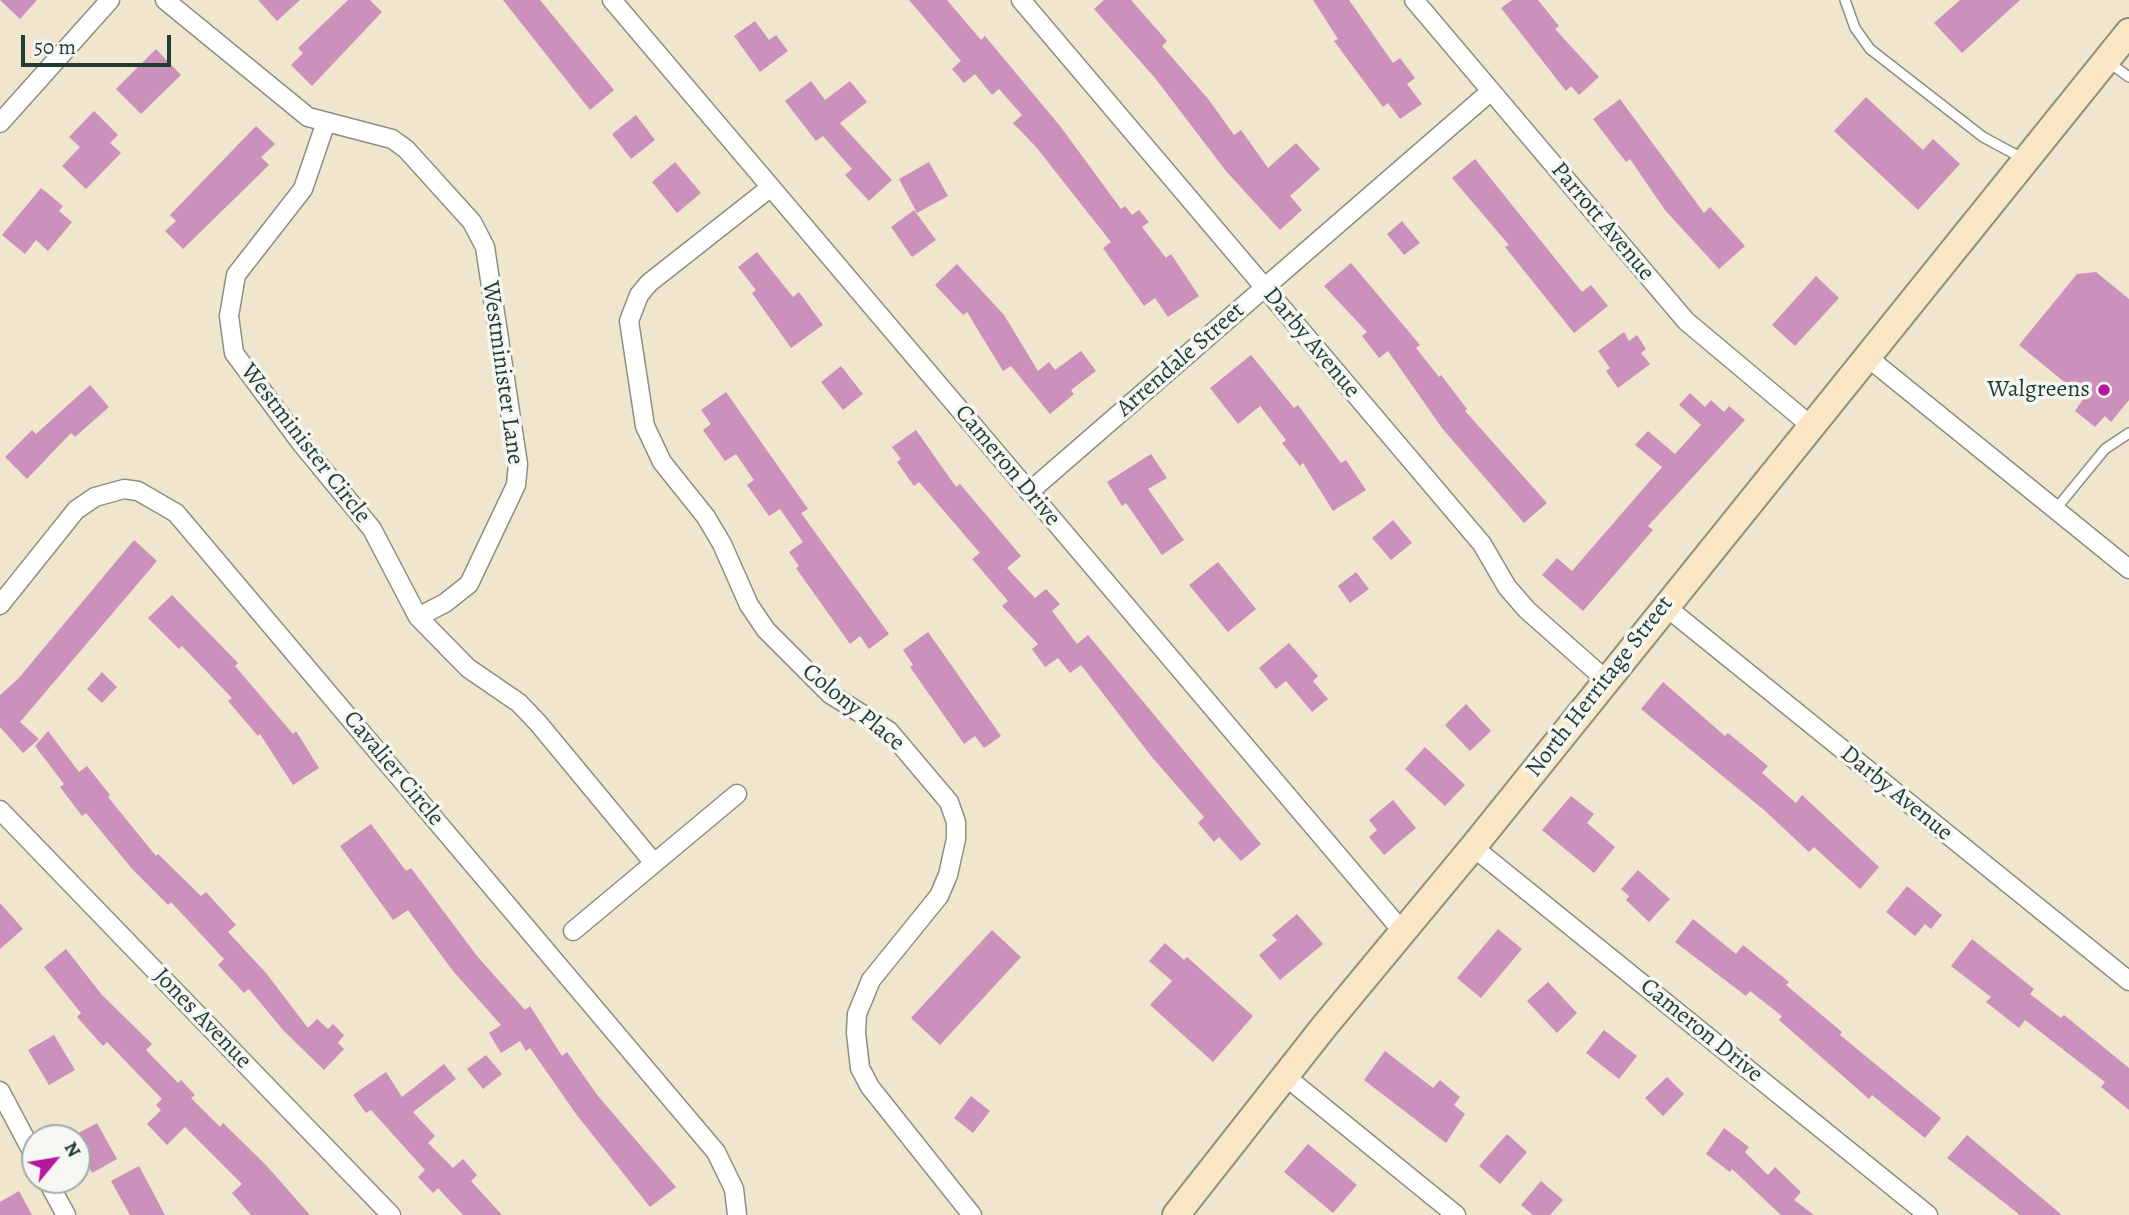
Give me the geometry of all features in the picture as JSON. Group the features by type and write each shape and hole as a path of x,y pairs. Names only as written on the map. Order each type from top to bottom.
{"street":[{"path":"0,122 110,0"},
{"name":"Westminister Lane","path":"165,0 308,117 392,139 406,149 472,222 485,247 518,464 516,485 469,584 445,603 418,617"},
{"name":"Cameron Drive","path":"612,0 1403,932"},
{"name":"Darby Avenue","path":"1021,0 1482,544 1507,587 1527,610 1606,680"},
{"name":"Parrott Avenue","path":"1414,0 1686,321 1810,425"},
{"name":"North Herritage Street","path":"1176,1215 1285,1076 1473,847 2129,32"},
{"name":"Arrendale Street","path":"1029,492 1491,91"},
{"name":"Westminister Circle","path":"326,122 303,190 236,275 231,293 230,334 234,353 251,377 372,528 418,617"},
{"name":"Colony Place","path":"771,187 649,283 639,295 629,321 645,426 662,462 706,517 722,544 749,604 766,630 830,694 889,731 949,802 957,822 957,839 948,875 939,896 871,980 862,997 856,1033 860,1068 870,1087 972,1215"},
{"path":"1866,356 2129,569"},
{"name":"Cavalier Circle","path":"0,605 76,510 95,498 124,489 138,491 176,513 716,1152 734,1189 737,1215"},
{"name":"Darby Avenue","path":"1665,606 2128,977"},
{"path":"418,617 468,668 519,703 654,863"},
{"path":"573,931 737,794"},
{"name":"Jones Avenue","path":"4,822 391,1215"},
{"name":"Cameron Drive","path":"1473,847 1928,1215"},
{"path":"1285,1076 1456,1215"},
{"path":"0,1090 21,1130"},
{"path":"55,1194 66,1215"}],"lane":[{"path":"1845,0 1855,28 1870,49 1983,136 2025,159"},
{"path":"2106,60 2129,77"},
{"path":"2055,510 2105,449 2129,432"}],"building":[{"path":"0,0 37,0 20,19"},
{"path":"258,0 300,0 277,21"},
{"path":"348,0 370,0 382,12 312,86 291,65 303,53 298,48"},
{"path":"503,0 540,0 614,90 590,110"},
{"path":"909,0 947,0 981,40 985,36 1060,126 1121,209 1125,206 1132,215 1139,210 1149,222 1142,227 1166,258 1171,254 1199,296 1168,317 1155,298 1144,306 1103,248 1111,242 1036,147 1013,123 1022,115 999,89 992,95 975,74 964,83 952,69 961,61"},
{"path":"1104,0 1131,0 1167,41 1162,46 1209,100 1234,135 1241,130 1268,168 1296,143 1320,169 1290,196 1302,210 1280,230 1226,171 1155,78 1094,9"},
{"path":"1313,0 1349,0 1393,63 1400,58 1415,78 1407,84 1422,104 1400,119 1388,103 1383,107 1334,41 1338,39"},
{"path":"1512,0 1538,0 1559,26 1555,29 1599,77 1579,95 1571,86 1566,91 1501,8"},
{"path":"1960,0 2020,0 1962,53 1934,23"},
{"path":"755,21 769,40 776,35 788,51 760,72 734,36"},
{"path":"156,49 181,75 141,114 116,89"},
{"path":"811,81 825,100 850,81 867,102 840,123 892,180 869,201 845,175 852,169 823,136 816,141 785,101"},
{"path":"1866,97 1923,150 1933,139 1960,164 1918,210 1834,131"},
{"path":"1620,99 1704,213 1710,207 1745,246 1719,269 1665,210 1630,159 1626,162 1593,119"},
{"path":"94,111 118,135 110,143 121,153 86,189 62,166 80,147 69,137"},
{"path":"636,115 655,140 631,159 612,134"},
{"path":"256,126 275,144 261,157 269,165 183,249 165,231 176,221 170,215"},
{"path":"1475,159 1582,292 1591,285 1608,306 1574,333 1505,247 1509,245 1452,178"},
{"path":"675,162 701,193 677,213 652,182"},
{"path":"929,162 948,196 917,213 899,179"},
{"path":"41,188 63,206 59,211 72,222 48,251 36,240 25,254 2,235"},
{"path":"914,210 936,240 912,257 891,227"},
{"path":"1402,221 1420,243 1404,255 1387,234"},
{"path":"757,252 793,297 799,292 823,325 791,348 752,293 756,290 738,267"},
{"path":"1351,263 1420,345 1416,348 1439,377 1441,375 1467,409 1465,411 1547,503 1524,523 1442,428 1388,351 1379,358 1362,336 1367,332 1324,286"},
{"path":"957,264 1004,315 1038,371 1049,362 1055,370 1081,351 1096,371 1071,390 1074,394 1050,414 1011,366 1003,371 967,312 963,315 935,285"},
{"name":"Walgreens","path":"2096,272 2129,299 2129,400 2111,422 2105,416 2095,427 2075,411 2084,398 2019,345 2077,274"},
{"path":"1816,276 1839,298 1795,346 1772,325"},
{"path":"1624,332 1629,341 1637,335 1646,349 1641,353 1650,364 1618,388 1606,371 1610,368 1598,351"},
{"path":"1251,355 1294,408 1298,405 1341,463 1346,460 1366,490 1333,511 1303,463 1300,466 1282,443 1286,440 1260,406 1238,424 1210,388"},
{"path":"841,366 863,394 843,410 821,382"},
{"path":"90,385 109,407 75,437 71,433 27,479 5,457 32,430 36,434"},
{"path":"726,392 808,509 801,513 889,634 869,649 860,636 850,644 796,568 799,566 789,552 803,542 780,509 769,516 747,485 754,480 736,454 725,461 703,430 711,424 701,410"},
{"path":"1690,393 1705,407 1711,400 1724,412 1729,406 1745,420 1648,526 1653,530 1583,611 1542,575 1557,558 1572,571 1662,467 1635,445 1648,431 1675,454 1701,425 1679,405"},
{"path":"916,430 956,487 960,484 1021,556 1007,568 1035,598 1046,589 1060,604 1052,611 1077,644 1088,635 1261,844 1241,861 1219,837 1214,842 1198,823 1204,817 1151,756 1081,665 1070,673 1058,658 1045,667 1032,649 1038,644 1002,606 1008,601 972,559 980,553 919,482 914,486 897,462 901,459 892,447"},
{"path":"1151,454 1167,478 1148,489 1184,540 1162,555 1126,503 1122,506 1107,482"},
{"path":"1393,520 1412,543 1391,560 1372,538"},
{"path":"134,540 157,561 20,722 39,739 23,753 0,727 0,695 18,679"},
{"path":"1218,562 1256,609 1228,632 1189,585"},
{"path":"1356,572 1369,589 1350,603 1338,586"},
{"path":"172,595 238,663 235,666 293,734 296,731 319,768 293,785 260,734 258,736 228,701 232,698 182,646 179,649 148,618"},
{"path":"928,632 1001,736 984,748 975,736 964,744 910,667 913,665 903,650"},
{"path":"1289,643 1318,676 1313,681 1328,699 1312,712 1286,681 1276,689 1259,668"},
{"path":"102,672 117,687 102,703 87,689"},
{"path":"1663,682 1725,736 1728,733 1768,766 1762,773 1796,803 1802,795 1879,867 1860,889 1814,847 1809,852 1764,810 1641,709"},
{"path":"1466,704 1491,731 1470,751 1445,725"},
{"path":"48,731 79,772 87,766 110,795 108,797 156,856 158,854 201,896 206,892 236,925 228,932 266,973 308,1028 317,1019 328,1029 333,1024 344,1035 338,1043 344,1049 324,1070 283,1030 249,989 244,993 218,965 224,959 171,902 168,905 133,870 86,813 82,816 60,787 64,784 35,746"},
{"path":"1425,747 1465,785 1445,806 1405,769"},
{"path":"1571,796 1594,814 1587,823 1615,847 1594,873 1542,830"},
{"path":"1393,800 1416,828 1384,855 1369,837 1377,830 1369,820"},
{"path":"371,824 406,871 411,868 477,956 525,1010 530,1006 562,1056 567,1052 598,1096 676,1187 650,1207 576,1114 530,1048 526,1051 520,1041 501,1053 489,1033 501,1025 453,971 408,910 393,920 340,846"},
{"path":"1638,870 1670,899 1649,922 1626,900 1629,896 1621,889"},
{"path":"1907,886 1942,915 1931,929 1925,924 1915,936 1886,912"},
{"path":"0,903 23,929 0,949"},
{"path":"1297,914 1323,944 1280,980 1259,955 1277,940 1272,935"},
{"path":"1693,919 1736,954 1743,945 1789,982 1786,985 1842,1032 1840,1035 1941,1118 1925,1138 1872,1095 1869,1099 1779,1020 1782,1016 1750,991 1746,996 1675,942"},
{"path":"1498,929 1522,949 1481,998 1457,978"},
{"path":"992,930 1021,957 940,1045 911,1018"},
{"path":"1972,939 2034,989 2030,994 2061,1018 2064,1015 2129,1068 2129,1110 2101,1087 2105,1082 2025,1020 2019,1028 1986,1002 1991,997 1951,966"},
{"path":"1165,943 1184,960 1187,957 1253,1016 1213,1062 1150,1005 1172,981 1149,961"},
{"path":"66,949 102,995 152,1044 146,1050 178,1083 181,1080 195,1095 191,1098 220,1127 223,1123 265,1164 310,1215 251,1215 232,1193 242,1184 185,1127 167,1145 147,1124 161,1110 156,1105 162,1099 107,1042 103,1046 77,1017 81,1013 44,967"},
{"path":"1548,982 1577,1013 1557,1033 1527,1001"},
{"path":"1604,1030 1637,1056 1619,1079 1586,1053"},
{"path":"54,1035 75,1070 49,1085 28,1050"},
{"path":"1385,1051 1433,1088 1440,1080 1460,1097 1454,1105 1465,1114 1446,1143 1364,1080"},
{"path":"486,1055 502,1074 483,1089 467,1069"},
{"path":"444,1064 456,1079 413,1112 435,1136 428,1143 453,1168 463,1159 477,1175 471,1181 502,1215 463,1215 438,1188 433,1193 418,1177 425,1170 371,1110 366,1113 353,1095 386,1072 402,1097"},
{"path":"1667,1077 1684,1094 1663,1116 1645,1098"},
{"path":"971,1096 990,1111 973,1133 954,1118"},
{"path":"97,1123 117,1159 92,1173 91,1171 91,1126"},
{"path":"1724,1128 1749,1147 1745,1152 1768,1175 1775,1167 1801,1192 1794,1200 1814,1215 1781,1215 1732,1169 1730,1172 1706,1154"},
{"path":"1507,1134 1527,1152 1500,1184 1479,1166"},
{"path":"1967,1135 2062,1215 2020,1215 1947,1158"},
{"path":"1308,1144 1357,1185 1333,1213 1284,1172"},
{"path":"139,1166 165,1215 130,1215 111,1181"},
{"path":"1541,1181 1563,1200 1550,1215 1533,1215 1521,1205"},
{"path":"19,1191 32,1215 0,1215 0,1202"}],"place":[{"name":"Walgreens","path":"2104,390"}]}
